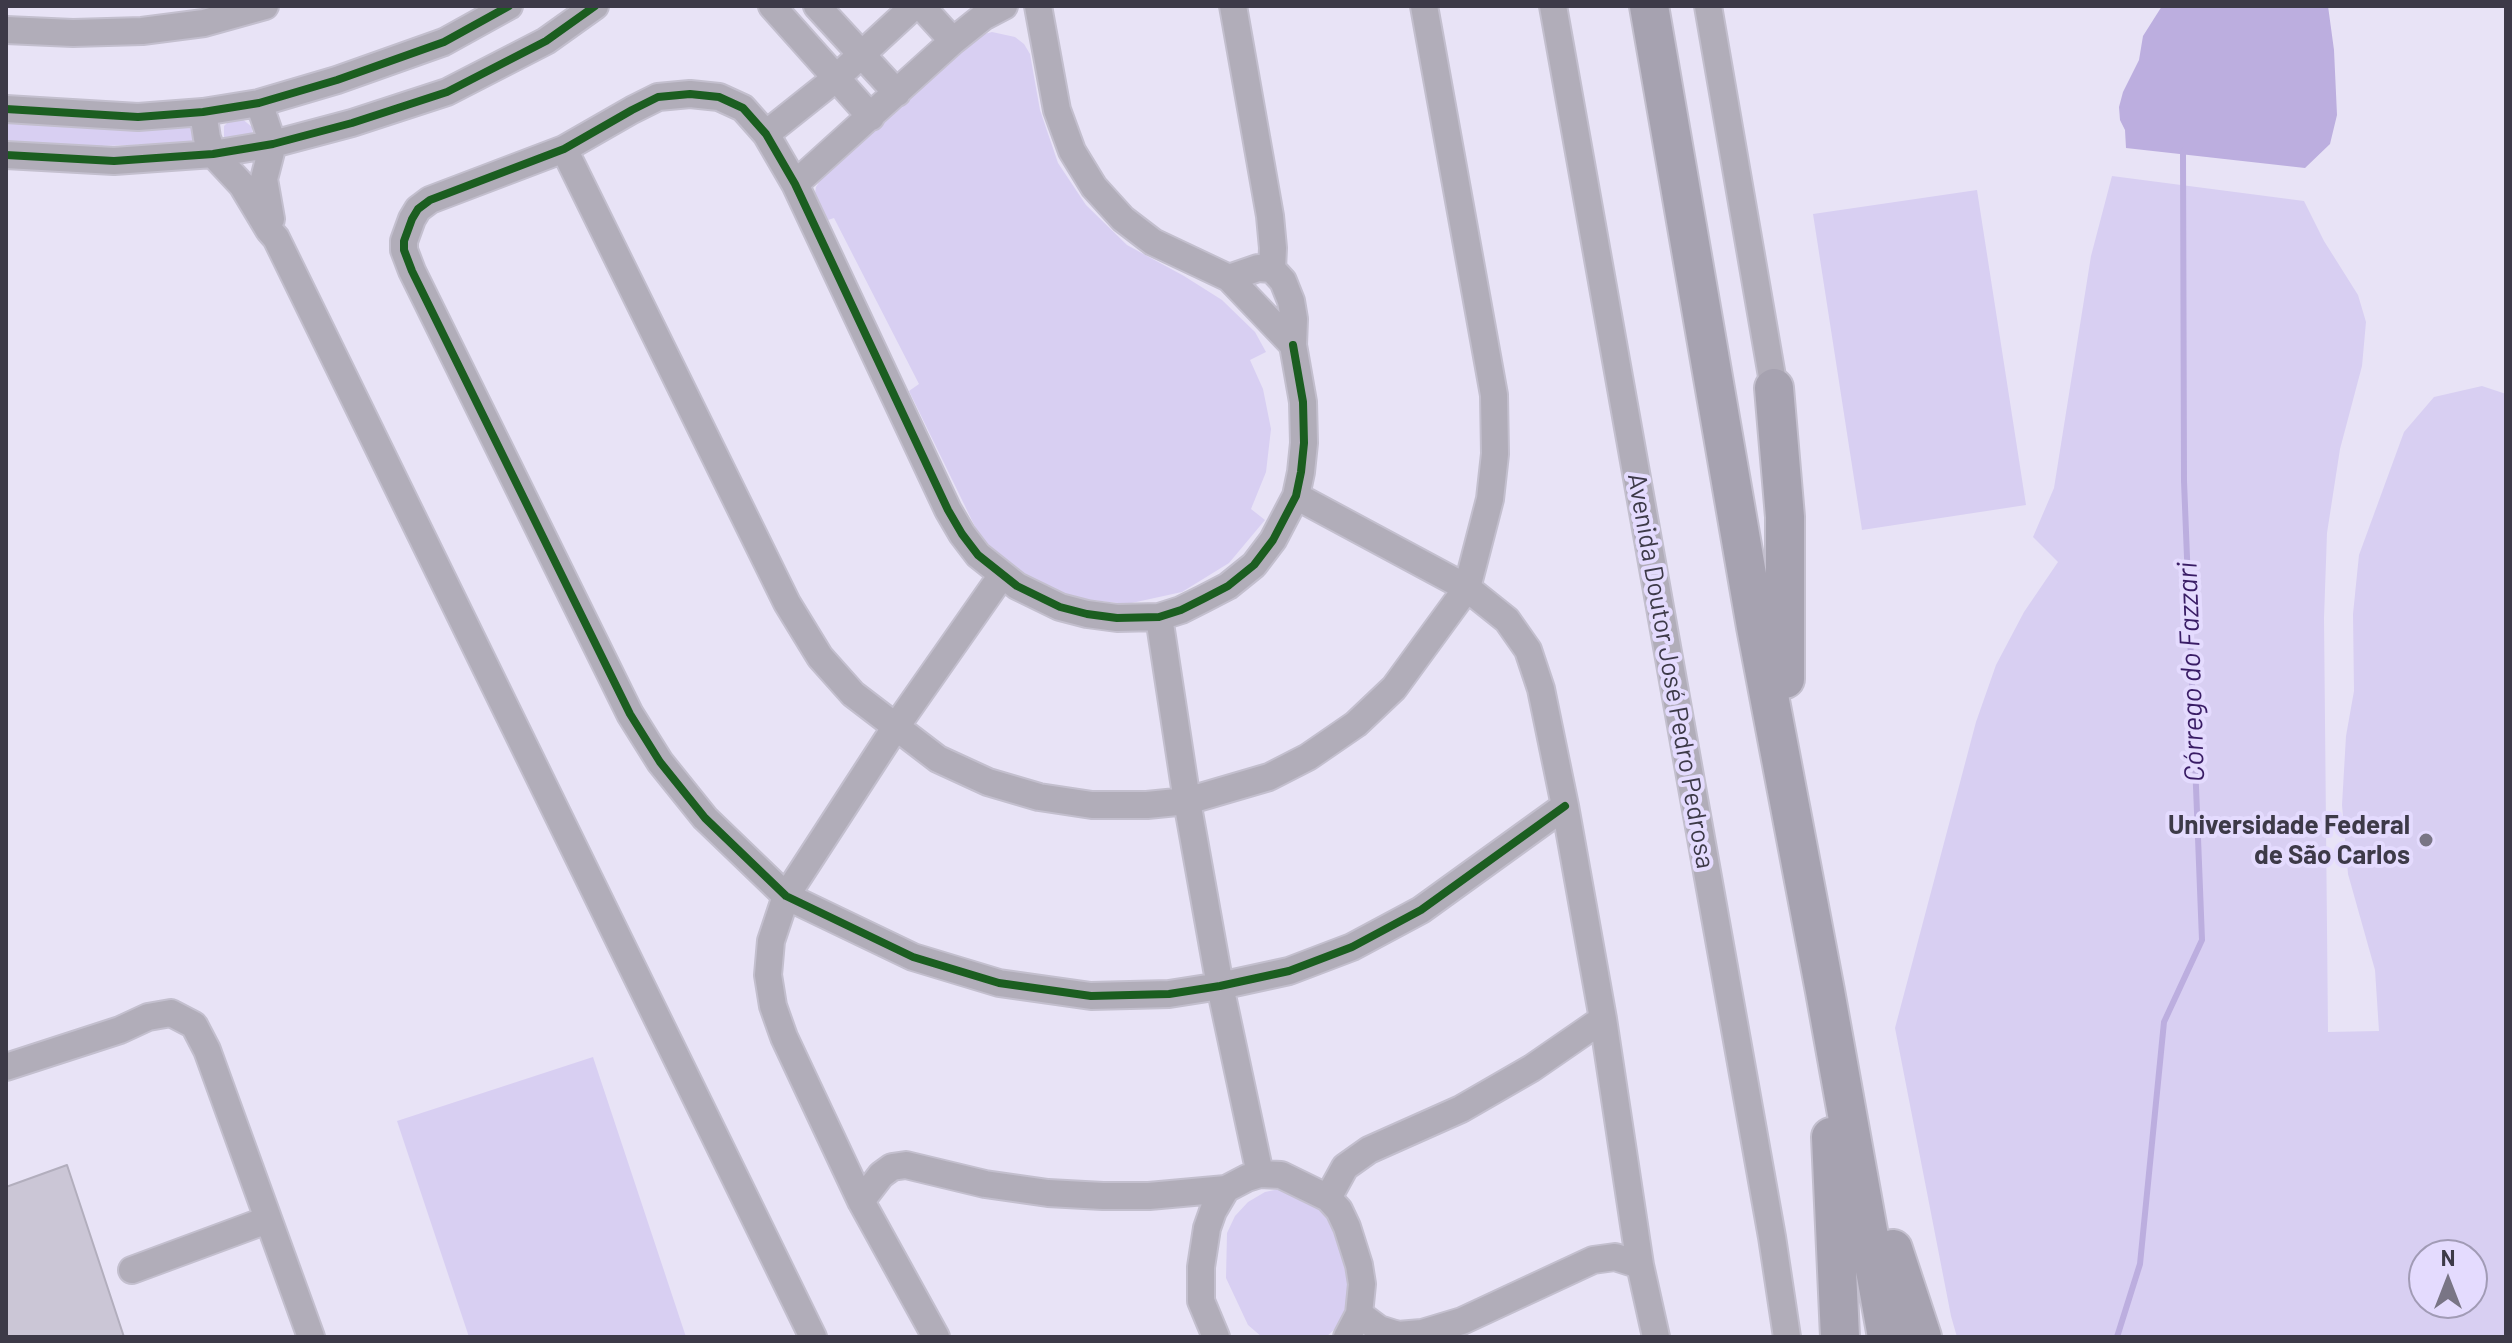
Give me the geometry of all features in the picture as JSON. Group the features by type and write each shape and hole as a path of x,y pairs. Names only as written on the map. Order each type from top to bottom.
{"highway":[{"path":"1649,6 1753,612 1887,1337"},
{"path":"1671,6 1785,679 1908,1337"},
{"path":"1774,388 1785,517 1785,679"},
{"path":"1825,991 1840,1337"},
{"path":"1893,1249 1922,1337"}],"street":[{"path":"6,30 73,33 142,31 265,6"},
{"path":"6,109 138,117 203,112 259,103 337,80 444,42 509,6"},
{"path":"6,155 114,161 213,154 273,144 352,123 447,92 546,41 595,6"},
{"path":"772,6 871,117"},
{"path":"817,6 897,93"},
{"path":"766,134 835,79 914,6"},
{"path":"921,6 953,41"},
{"path":"1038,6 1057,110 1072,151 1094,187 1123,219 1153,242 1229,278 1293,345"},
{"path":"1233,6 1270,216 1272,269"},
{"path":"564,149 787,603 820,657 853,694 938,759 988,782 1039,797 1092,805 1187,801 1269,777 1308,757 1356,724 1394,688 1467,588 1490,499 1495,454 1494,395 1424,6"},
{"name":"Avenida Doutor José Pedro Pedrosa","path":"1553,6 1772,1237 1787,1337"},
{"path":"1708,6 1774,388"},
{"path":"795,184 987,10"},
{"path":"1229,278 1258,268 1272,269 1283,281 1291,301 1293,345 1303,402 1304,443 1296,496 1273,540 1254,565 1228,586 1181,610 1159,617 1117,618 1087,614 1038,597 1002,575 978,555 948,510 795,184 766,134 743,108 719,97 690,94 658,97 564,149 430,200 418,209 407,228 404,241 407,261 630,714 660,762 705,818 786,896 913,957 999,983 1091,996 1169,994 1289,971 1352,947 1421,910 1565,806"},
{"path":"259,103 273,144 264,170 264,191 276,238 813,1337"},
{"path":"203,112 213,154 242,185 276,238"},
{"path":"1296,496 1467,588 1507,620 1528,650 1541,689 1565,806 1603,1019 1640,1265 1656,1337"},
{"path":"936,1337 861,1201 784,1037 773,1006 768,975 771,941 786,896 895,728 1002,575"},
{"path":"1159,617 1220,986 1260,1174"},
{"path":"6,1067 120,1030 148,1017 171,1013 194,1025 207,1050 311,1337"},
{"path":"1328,1198 1345,1167 1369,1150 1461,1109 1532,1068 1603,1019"},
{"path":"861,1201 881,1175 892,1167 906,1165 985,1184 1048,1193 1149,1196 1226,1189 1260,1174 1281,1175 1328,1198 1339,1210 1359,1265 1362,1284 1353,1326 1398,1335 1422,1333 1462,1321 1593,1260 1615,1257 1640,1265"},
{"path":"1216,1337 1201,1301 1201,1267 1207,1228 1226,1189"},
{"path":"132,1270 267,1220"}],"shaded area":[{"path":"2162,6 2328,6 2337,115 2330,144 2305,168 2126,148 2119,107 2139,60 2143,36"},
{"path":"992,32 1015,37 1030,54 1040,110 1058,163 1086,205 1127,245 1222,300 1255,332 1266,352 1250,360 1263,389 1271,429 1266,472 1251,509 1265,520 1229,563 1182,592 1127,604 1071,598 1020,575 980,537 909,391 919,384 834,218 822,222 814,199 822,177 980,35"},
{"path":"241,118 252,127 253,137 224,140 224,126 231,119"},
{"path":"6,121 188,123 195,126 197,136 187,143 72,147 6,141"},
{"path":"2112,176 2304,201 2324,241 2358,295 2366,322 2362,366 2340,449 2327,533 2324,618 2328,1032 2379,1031 2375,970 2348,874 2342,805 2346,736 2354,691 2353,614 2359,555 2404,432 2434,397 2482,386 2506,394 2506,1337 1957,1337 1895,1028 1976,722 1996,665 2024,612 2058,562 2033,537 2054,488 2091,256"},
{"path":"1977,190 2026,505 1862,530 1813,214"},
{"path":"593,1057 686,1337 469,1337 397,1121"},
{"path":"1284,1188 1321,1198 1354,1254 1345,1320 1326,1337 1262,1337 1248,1325 1226,1278 1227,1233 1235,1216 1248,1202 1265,1192"}],"building":[{"path":"67,1165 124,1337 6,1337 6,1187"}],"waterway":[{"name":"Córrego do Fazzari","path":"2117,1337 2140,1264 2164,1022 2202,940 2184,481 2185,149"}],"cycle path":[{"path":"6,109 138,117 203,112 259,103 337,80 444,42 509,6"},
{"path":"6,155 114,161 213,154 273,144 352,123 447,92 546,41 595,6"},
{"path":"1293,345 1303,402 1304,443 1296,496 1273,540 1254,565 1228,586 1203,599 1159,617 1117,618 1060,607 1017,586 978,555 962,534 795,184 766,134 743,108 719,97 690,94 658,97 564,149 430,200 418,209 404,241 412,271 630,714 660,762 705,818 786,896 913,957 999,983 1091,996 1169,994 1289,971 1352,947 1421,910 1565,806"}],"place":[{"name":"Universidade Federal de São Carlos","path":"2426,840"}]}
